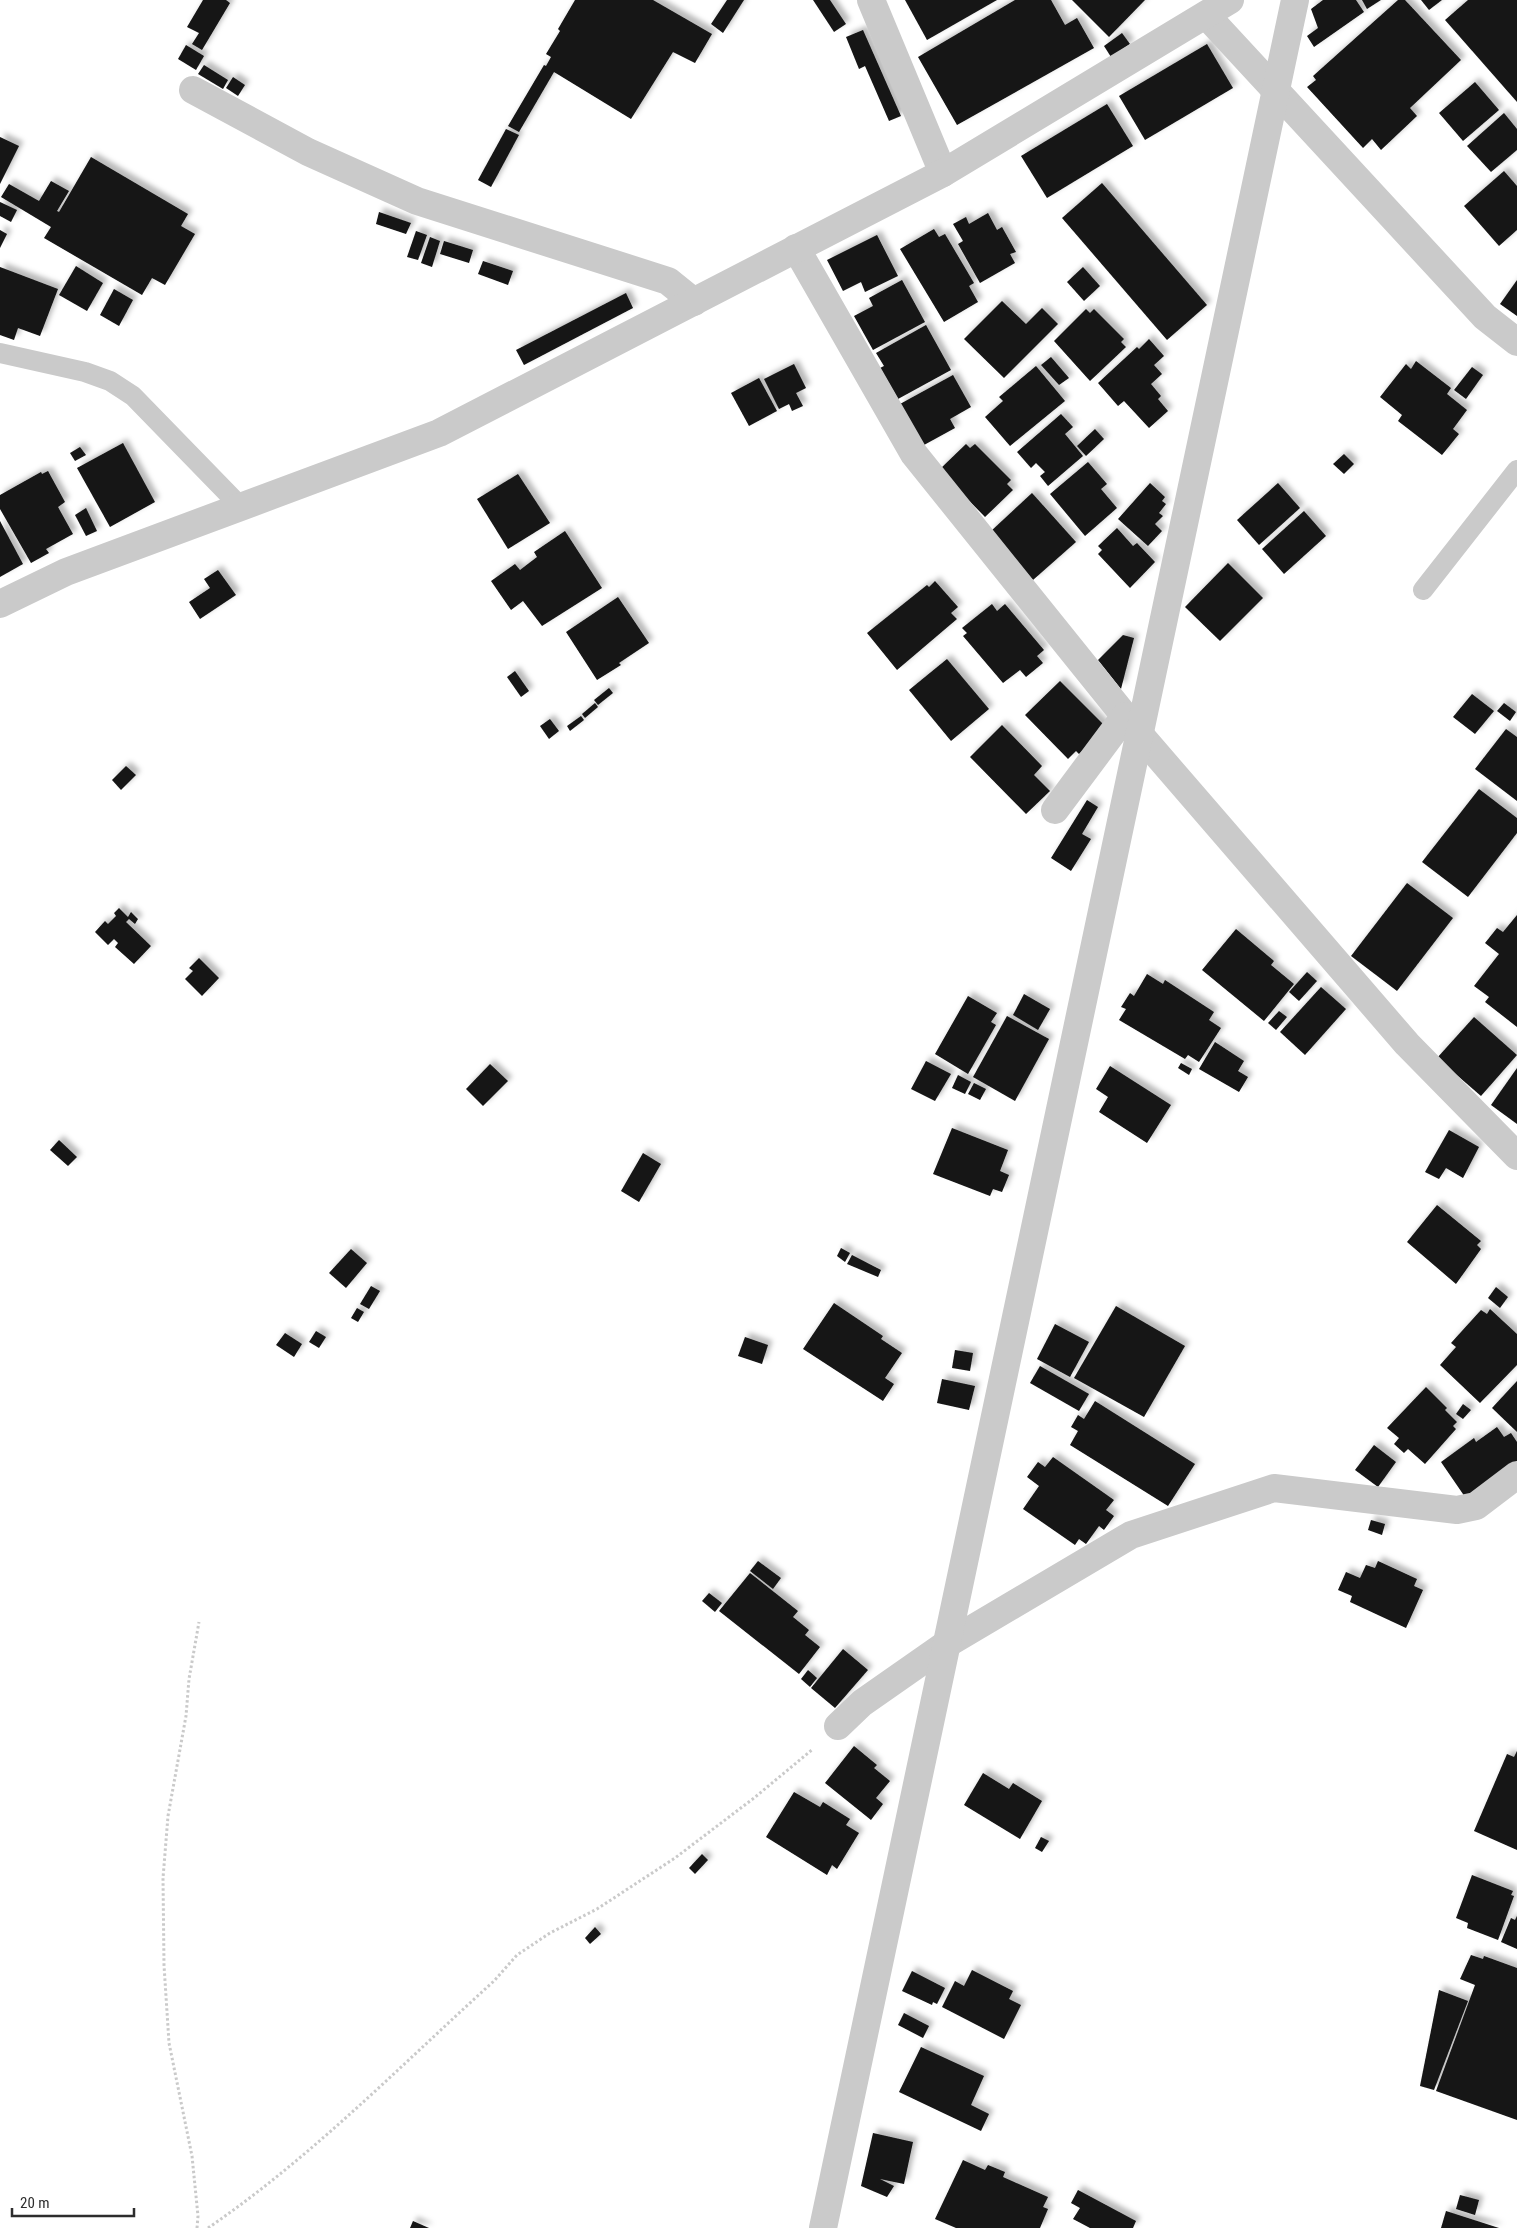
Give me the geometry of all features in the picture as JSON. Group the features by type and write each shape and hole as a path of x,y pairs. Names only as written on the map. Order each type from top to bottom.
{"street":[{"path":"871,0 943,173"},
{"path":"0,604 66,572 439,433 943,173 1230,0"},
{"path":"823,2228 945,1645 1133,725 1295,0"},
{"path":"1206,15 1486,317 1517,342"},
{"path":"193,90 308,152 417,201 668,282 694,302"},
{"path":"796,248 914,454 1133,725 1407,1044 1517,1156"},
{"path":"1055,810 1133,725"},
{"path":"838,1726 862,1703 945,1645 1131,1535 1274,1488 1457,1510 1476,1506 1517,1475"}],"lane":[{"path":"0,353 85,372 110,381 133,396 241,507"},
{"path":"1423,590 1517,470"}],"path":[{"path":"197,2228 198,2216 192,2156 169,2043 164,1965 162,1878 168,1816 186,1716 199,1622"},
{"path":"208,2228 273,2180 327,2136 494,1981 517,1955 550,1933 597,1909 628,1890 675,1858 788,1771 838,1726"}],"building":[{"path":"203,0 226,0 230,3 202,50 192,44 199,33 187,27"},
{"path":"575,0 653,0 712,34 695,63 673,52 631,119 554,72 519,132 508,126 544,65 546,66 551,57 546,54"},
{"path":"727,0 744,0 723,33 711,24"},
{"path":"813,0 830,0 846,24 834,32"},
{"path":"905,0 997,0 927,40"},
{"path":"1015,0 1051,0 1065,25 1077,18 1094,48 957,125 918,57"},
{"path":"1072,0 1145,0 1109,37"},
{"path":"1323,0 1356,0 1364,12 1314,47 1307,36 1318,28 1311,9"},
{"path":"1362,0 1381,0 1367,9"},
{"path":"1398,0 1405,0 1461,60 1410,108 1417,116 1381,150 1372,139 1363,148 1307,87 1316,80 1313,76"},
{"path":"1421,0 1442,0 1429,10"},
{"path":"1468,0 1517,0 1517,102 1445,20"},
{"path":"863,30 901,116 889,121 865,66 859,69 846,37"},
{"path":"1122,33 1130,44 1111,57 1104,46"},
{"path":"1207,44 1233,88 1145,140 1119,96"},
{"path":"186,45 204,56 196,70 178,59"},
{"path":"204,65 228,80 223,89 198,74"},
{"path":"233,77 245,85 238,96 226,88"},
{"path":"1475,82 1499,110 1463,141 1439,113"},
{"path":"1107,104 1133,146 1047,198 1021,156"},
{"path":"1504,113 1517,129 1517,150 1491,172 1467,146"},
{"path":"506,129 519,135 491,187 478,180"},
{"path":"0,137 19,146 0,184"},
{"path":"91,157 188,214 181,226 195,234 165,285 152,278 142,295 44,238 51,227 1,197 9,184 39,201 51,181 69,191 57,211 59,212"},
{"path":"1504,171 1517,186 1517,230 1499,246 1464,206"},
{"path":"1102,183 1207,305 1167,340 1062,218"},
{"path":"0,202 17,210 11,222 0,216"},
{"path":"379,212 411,223 406,234 376,224"},
{"path":"988,213 997,230 1002,227 1016,252 1010,254 1015,263 980,283 958,244 963,241 953,224 966,217 969,224"},
{"path":"934,229 939,237 945,234 974,283 969,286 978,302 944,322 900,249"},
{"path":"0,230 7,234 0,248"},
{"path":"416,231 427,235 418,260 407,257"},
{"path":"877,235 898,276 865,292 861,282 843,291 827,260"},
{"path":"430,237 440,241 432,267 421,263"},
{"path":"444,241 473,250 469,263 440,254"},
{"path":"483,261 513,271 508,285 478,274"},
{"path":"76,266 103,283 87,311 59,295"},
{"path":"0,267 58,289 40,336 18,328 14,340 0,335"},
{"path":"1083,267 1100,286 1084,301 1067,282"},
{"path":"902,280 925,322 873,350 854,316 873,306 869,298"},
{"path":"1517,280 1517,316 1500,304"},
{"path":"114,289 133,300 119,326 100,315"},
{"path":"626,293 633,308 524,365 516,350"},
{"path":"1002,301 1026,324 1042,308 1058,324 1004,378 964,339"},
{"path":"1086,309 1090,313 1094,309 1124,339 1121,342 1126,347 1090,381 1054,341"},
{"path":"926,325 951,370 898,399 880,368 884,366 876,353"},
{"path":"1149,339 1164,356 1154,365 1162,374 1151,384 1161,396 1158,399 1168,411 1149,428 1124,401 1118,406 1098,383 1137,347 1139,349"},
{"path":"1051,357 1069,378 1059,385 1041,365"},
{"path":"1416,361 1451,388 1447,394 1467,410 1453,429 1459,434 1442,455 1398,421 1402,415 1380,397 1406,364 1411,369"},
{"path":"794,364 806,388 796,393 803,406 792,411 789,404 779,409 764,379"},
{"path":"1036,366 1065,401 1010,446 985,417 1003,401 999,397"},
{"path":"1472,367 1483,375 1466,399 1454,390"},
{"path":"953,375 971,407 950,419 955,428 924,445 900,404"},
{"path":"759,378 777,411 749,426 731,393"},
{"path":"1061,414 1073,427 1065,434 1083,456 1048,486 1040,476 1045,472 1036,463 1031,468 1017,452"},
{"path":"1095,429 1104,439 1086,456 1077,446"},
{"path":"123,443 155,502 110,527 77,468"},
{"path":"966,444 970,448 975,444 1011,480 1007,484 1013,490 985,517 939,470"},
{"path":"80,447 86,455 75,461 70,453"},
{"path":"1344,454 1354,464 1344,474 1333,464"},
{"path":"1088,462 1107,484 1101,489 1117,508 1085,536 1050,494"},
{"path":"48,471 65,502 58,507 73,534 46,549 49,553 31,563 0,509 0,495 41,472 42,474"},
{"path":"518,474 550,523 508,549 477,499"},
{"path":"1150,483 1165,497 1162,501 1166,504 1159,513 1163,516 1155,524 1162,531 1148,546 1118,519"},
{"path":"1278,483 1300,508 1259,545 1237,520"},
{"path":"1032,493 1076,542 1033,580 990,532"},
{"path":"86,508 97,531 86,536 75,515"},
{"path":"1304,511 1326,536 1284,574 1262,549"},
{"path":"0,521 23,564 0,577"},
{"path":"1117,528 1133,546 1137,543 1155,562 1130,588 1098,554 1102,550 1098,546"},
{"path":"565,531 602,588 542,626 523,601 511,610 491,581 515,564 520,570 537,557 534,552"},
{"path":"1228,563 1263,598 1220,641 1185,607"},
{"path":"218,570 236,595 200,619 189,602 210,588 204,579"},
{"path":"935,581 958,607 951,613 957,619 897,670 867,633 927,585 929,587"},
{"path":"618,597 649,643 619,663 621,665 597,680 566,632"},
{"path":"992,604 997,611 1005,604 1044,650 1037,656 1043,663 1026,677 1020,670 1003,683 963,636 967,633 962,628"},
{"path":"1123,635 1134,638 1121,689 1098,660"},
{"path":"947,659 989,709 951,741 909,690"},
{"path":"515,671 529,691 521,697 507,677"},
{"path":"1060,681 1107,728 1079,754 1076,751 1068,759 1025,715"},
{"path":"609,688 613,693 598,705 594,700"},
{"path":"1472,694 1494,711 1475,734 1453,717"},
{"path":"595,703 598,707 585,718 582,714"},
{"path":"1504,703 1516,712 1510,721 1497,711"},
{"path":"581,716 584,720 570,731 567,726"},
{"path":"550,719 559,731 549,739 540,726"},
{"path":"1002,725 1042,766 1034,775 1050,791 1026,814 970,757"},
{"path":"1506,729 1517,737 1517,801 1475,769"},
{"path":"126,766 136,775 121,790 112,780"},
{"path":"1479,789 1517,818 1517,833 1468,897 1422,862"},
{"path":"1087,800 1098,807 1082,834 1091,839 1071,871 1051,858"},
{"path":"1407,883 1453,918 1397,991 1351,956"},
{"path":"119,908 128,917 131,912 138,919 135,924 129,919 126,922 151,946 134,964 115,947 118,943 114,939 108,945 95,932 105,921 108,924 116,916 114,913"},
{"path":"1517,915 1517,1027 1485,1002 1489,997 1474,986 1499,954 1485,943 1497,928 1503,932"},
{"path":"1236,929 1274,961 1271,965 1294,984 1264,1021 1202,970"},
{"path":"199,958 219,978 202,996 185,979 193,971 189,968"},
{"path":"1307,972 1317,981 1299,1001 1289,992"},
{"path":"1147,974 1163,984 1165,980 1214,1012 1209,1020 1221,1028 1199,1062 1188,1055 1185,1059 1119,1020 1126,1009 1121,1007 1130,993 1134,996"},
{"path":"1321,987 1346,1009 1305,1055 1280,1032"},
{"path":"1024,994 1050,1009 1038,1030 1013,1015"},
{"path":"968,996 997,1013 991,1022 996,1025 968,1074 935,1054"},
{"path":"1279,1011 1287,1017 1276,1030 1268,1023"},
{"path":"1007,1016 1049,1039 1015,1101 973,1077"},
{"path":"1474,1017 1517,1055 1481,1096 1437,1058"},
{"path":"1215,1042 1244,1061 1238,1071 1248,1077 1239,1092 1199,1069"},
{"path":"926,1061 951,1074 935,1101 911,1089"},
{"path":"1181,1063 1192,1069 1189,1075 1178,1068"},
{"path":"490,1064 508,1081 483,1106 466,1089"},
{"path":"1110,1066 1171,1105 1147,1143 1099,1112 1108,1097 1096,1089"},
{"path":"1517,1068 1517,1124 1491,1105"},
{"path":"958,1075 971,1082 965,1094 952,1088"},
{"path":"974,1083 986,1089 980,1100 968,1094"},
{"path":"952,1128 1008,1150 1000,1171 1009,1175 1002,1192 993,1189 990,1196 933,1174"},
{"path":"1449,1130 1479,1147 1463,1178 1446,1168 1439,1179 1425,1172"},
{"path":"59,1140 77,1157 68,1166 50,1150"},
{"path":"643,1153 661,1164 639,1202 621,1191"},
{"path":"1437,1205 1481,1241 1477,1245 1481,1249 1456,1284 1407,1242"},
{"path":"841,1248 850,1253 845,1262 837,1256"},
{"path":"351,1249 367,1263 346,1288 329,1273"},
{"path":"852,1255 881,1270 878,1277 847,1264"},
{"path":"371,1286 380,1291 369,1309 360,1304"},
{"path":"1496,1287 1508,1297 1500,1308 1488,1298"},
{"path":"834,1303 883,1336 881,1339 902,1353 885,1378 894,1384 883,1401 803,1349"},
{"path":"1116,1306 1185,1346 1144,1417 1074,1378"},
{"path":"357,1308 364,1312 358,1322 351,1318"},
{"path":"1490,1309 1517,1334 1517,1365 1480,1403 1440,1365 1456,1347 1451,1343 1481,1310 1487,1314"},
{"path":"1055,1324 1089,1342 1070,1377 1037,1359"},
{"path":"316,1331 326,1337 319,1348 309,1342"},
{"path":"285,1333 302,1344 294,1357 276,1345"},
{"path":"745,1337 768,1345 762,1364 738,1356"},
{"path":"955,1350 973,1353 970,1371 952,1368"},
{"path":"1040,1366 1089,1394 1079,1411 1030,1383"},
{"path":"942,1379 975,1386 969,1410 937,1403"},
{"path":"1517,1381 1517,1432 1492,1408"},
{"path":"1426,1387 1447,1408 1445,1410 1457,1422 1453,1426 1456,1429 1425,1464 1408,1449 1404,1453 1394,1444 1399,1438 1387,1428"},
{"path":"1095,1401 1195,1464 1168,1506 1070,1445 1078,1431 1071,1427 1078,1415 1084,1419"},
{"path":"1463,1404 1471,1410 1463,1419 1456,1414"},
{"path":"1497,1427 1504,1437 1511,1433 1517,1442 1517,1461 1465,1497 1441,1462 1474,1438 1476,1442"},
{"path":"1374,1445 1396,1462 1378,1487 1355,1470"},
{"path":"1053,1457 1114,1500 1106,1510 1114,1516 1104,1530 1099,1526 1086,1544 1079,1539 1075,1545 1023,1509 1039,1486 1027,1477 1038,1462 1045,1467"},
{"path":"1371,1520 1385,1524 1382,1535 1368,1530"},
{"path":"758,1561 781,1578 773,1589 750,1571"},
{"path":"1378,1561 1417,1579 1414,1586 1423,1590 1406,1628 1350,1602 1352,1596 1338,1590 1346,1572 1360,1578 1366,1565 1375,1568"},
{"path":"750,1573 798,1611 793,1617 809,1630 805,1635 820,1647 799,1674 719,1611"},
{"path":"709,1593 722,1603 715,1612 702,1601"},
{"path":"843,1649 868,1670 835,1708 811,1688"},
{"path":"808,1670 817,1678 810,1687 801,1679"},
{"path":"854,1746 877,1765 874,1768 890,1781 876,1798 883,1804 871,1820 825,1783"},
{"path":"1517,1751 1517,1850 1474,1831 1507,1754 1514,1757"},
{"path":"983,1773 1009,1789 1013,1783 1042,1801 1020,1839 964,1805"},
{"path":"794,1792 820,1807 823,1802 850,1819 846,1825 859,1833 837,1869 832,1865 827,1875 766,1837"},
{"path":"1041,1837 1049,1841 1042,1852 1035,1848"},
{"path":"702,1854 708,1860 695,1874 689,1868"},
{"path":"1472,1875 1513,1891 1511,1895 1514,1896 1498,1940 1467,1928 1468,1923 1456,1918"},
{"path":"1517,1916 1517,1949 1501,1942 1511,1918 1515,1920"},
{"path":"595,1927 601,1934 590,1944 585,1938"},
{"path":"1471,1955 1483,1959 1484,1956 1517,1968 1517,2120 1436,2091 1475,1985 1460,1979"},
{"path":"972,1970 1013,1991 1009,1999 1021,2005 1004,2039 942,2007 955,1981 964,1986"},
{"path":"912,1971 945,1988 937,2004 933,2002 932,2005 902,1991"},
{"path":"1439,1990 1468,2001 1434,2090 1420,2086"},
{"path":"904,2013 929,2026 923,2038 898,2025"},
{"path":"921,2047 984,2076 971,2105 989,2114 981,2131 899,2092"},
{"path":"873,2133 913,2142 904,2184 880,2179 894,2186 887,2197 861,2186"},
{"path":"963,2160 985,2170 988,2165 1005,2172 1003,2177 1048,2197 1043,2207 1048,2209 1040,2228 956,2228 935,2219"},
{"path":"1078,2190 1136,2221 1133,2228 1090,2228 1073,2219 1080,2208 1071,2203"},
{"path":"1460,2195 1479,2200 1475,2215 1456,2209"},
{"path":"1446,2211 1499,2228 1441,2228"},
{"path":"413,2221 429,2228 410,2228"}]}
